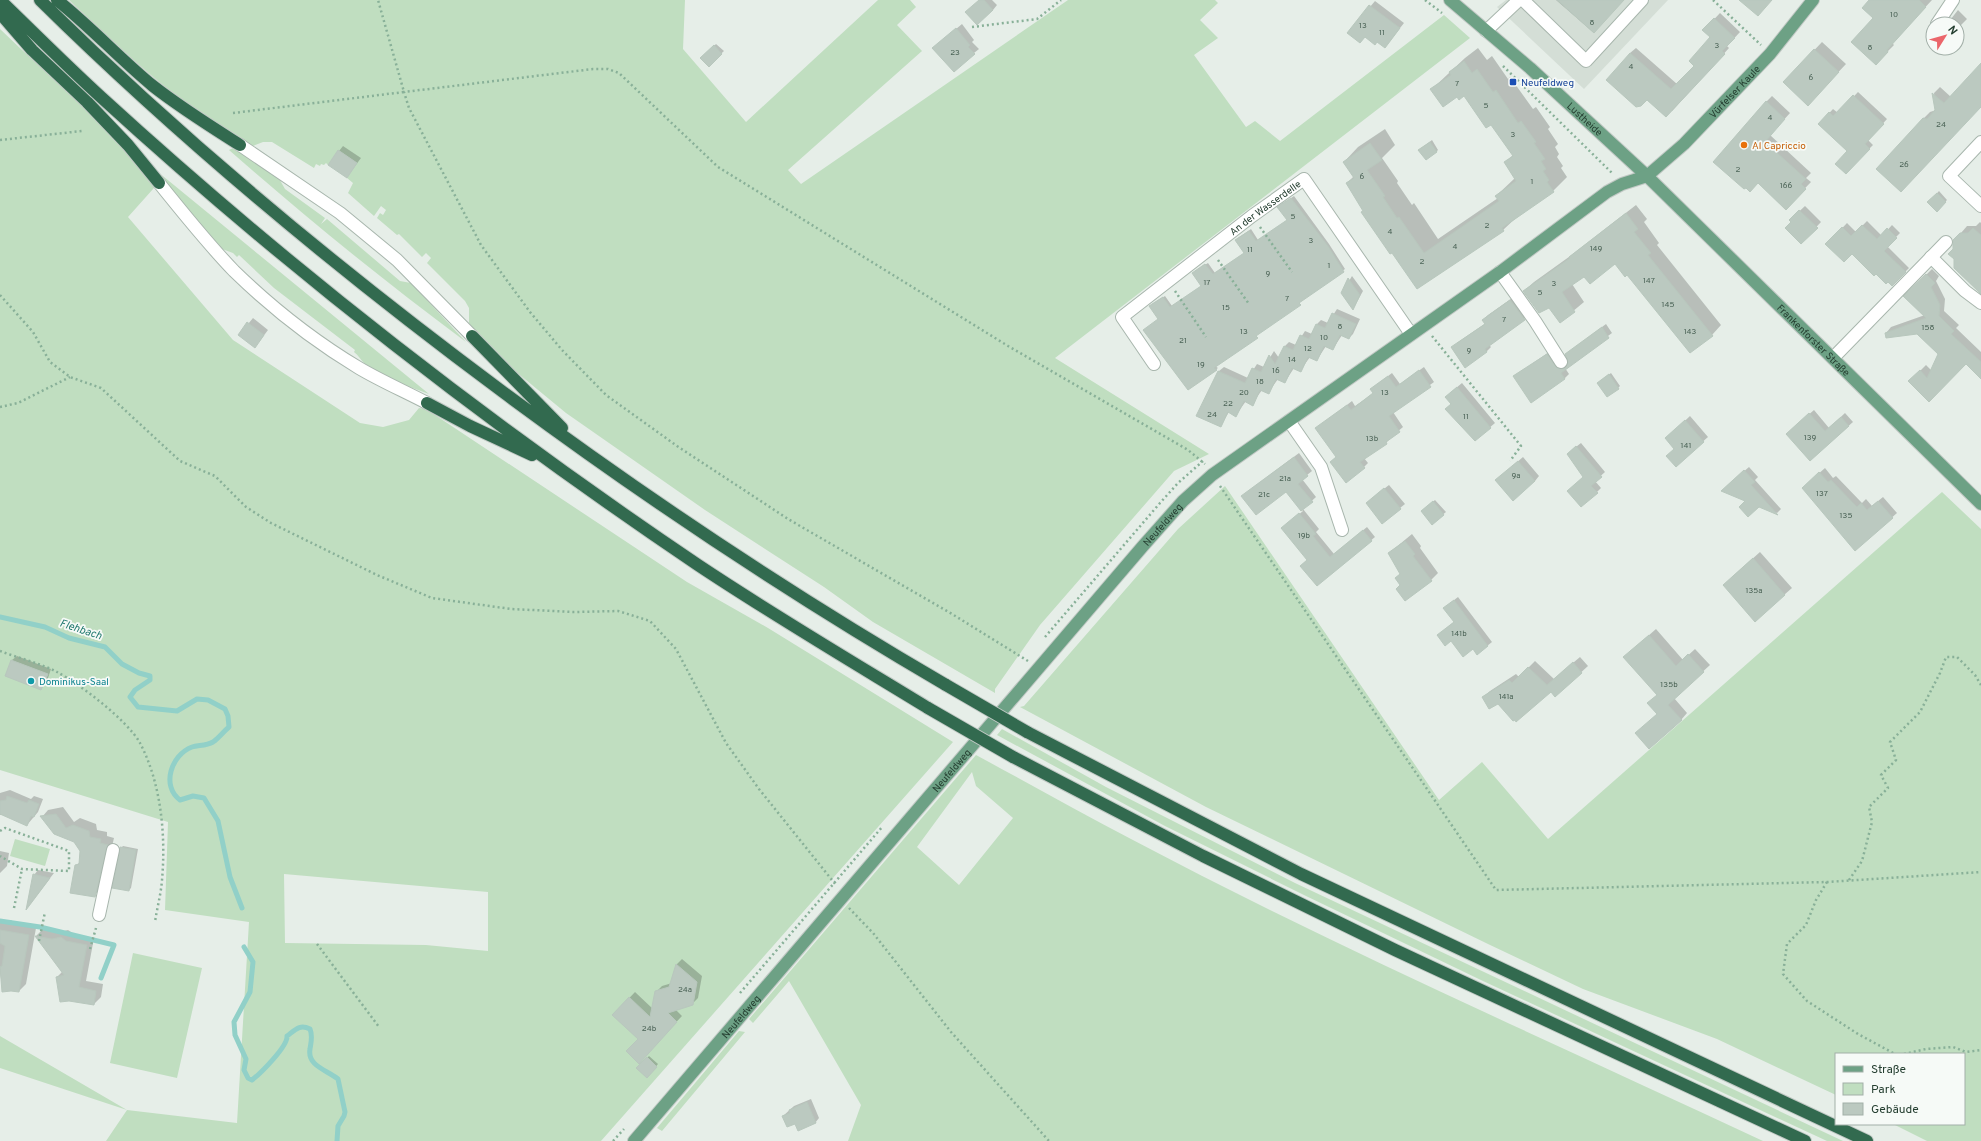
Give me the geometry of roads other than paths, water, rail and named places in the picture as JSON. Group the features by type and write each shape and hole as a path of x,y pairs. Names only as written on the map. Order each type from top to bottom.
{"highway":[{"path":"0,0 101,97 292,263 435,375 558,467 699,565 928,708 1013,757 1203,856 1395,950 1805,1141"},
{"path":"40,0 182,132 320,251 448,351 590,456 755,569 865,638 1027,732 1301,874 1867,1141"},
{"path":"57,0 79,18 153,86 203,122 240,145"},
{"path":"0,13 32,50 87,102 118,134 159,182"},
{"path":"472,336 590,456"},
{"path":"427,403 470,426 558,467"}],"main road":[{"name":"Lustheide","path":"1450,0 1530,68 1647,176"},
{"name":"Vürfelser Kaule","path":"1647,176 1684,144 1770,54 1813,0"},
{"name":"Neufeldweg","path":"634,1141 1038,669 1193,491 1212,475 1500,272 1589,205 1622,184 1647,176"},
{"name":"Frankenforster Straße","path":"1647,176 1981,504"}],"street":[{"path":"1486,31 1519,0"},
{"path":"1523,0 1586,61 1642,0"},
{"path":"1943,16 1953,0"},
{"path":"1981,142 1949,176 1981,206"},
{"path":"240,145 340,213 397,260 472,336"},
{"name":"An der Wasserdelle","path":"1154,364 1122,317 1252,216 1304,178 1411,334"},
{"path":"159,182 203,238 235,271 283,314 319,342 360,368 427,403"},
{"path":"1833,358 1946,242"},
{"path":"1932,257 1964,291 1981,303"},
{"path":"1500,272 1561,362"},
{"path":"1289,421 1322,467 1342,530"},
{"path":"99,915 113,850"}],"waterway":[{"name":"Flehbach","path":"0,617 45,627 69,638 105,647 122,664 139,673 150,676 150,680 135,690 130,697 138,707 177,711 197,699 208,700 225,709 228,716 229,727 213,742 192,747 185,751 174,764 170,779 174,794 180,800 193,796 204,798 218,821 230,877 242,908"},
{"path":"0,921 40,927 114,945 101,978"},
{"name":"Flehbach","path":"244,947 253,962 250,992 234,1022 235,1035 246,1059 244,1070 248,1078 252,1080 279,1052 287,1036 301,1027 310,1029 312,1037 310,1055 312,1060 319,1067 338,1079 345,1112 338,1126 337,1141"}],"place":[{"name":"Neufeldweg","path":"1513,82"},
{"name":"Al Capriccio","path":"1744,145"},
{"name":"Dominikus-Saal","path":"31,681"}]}
